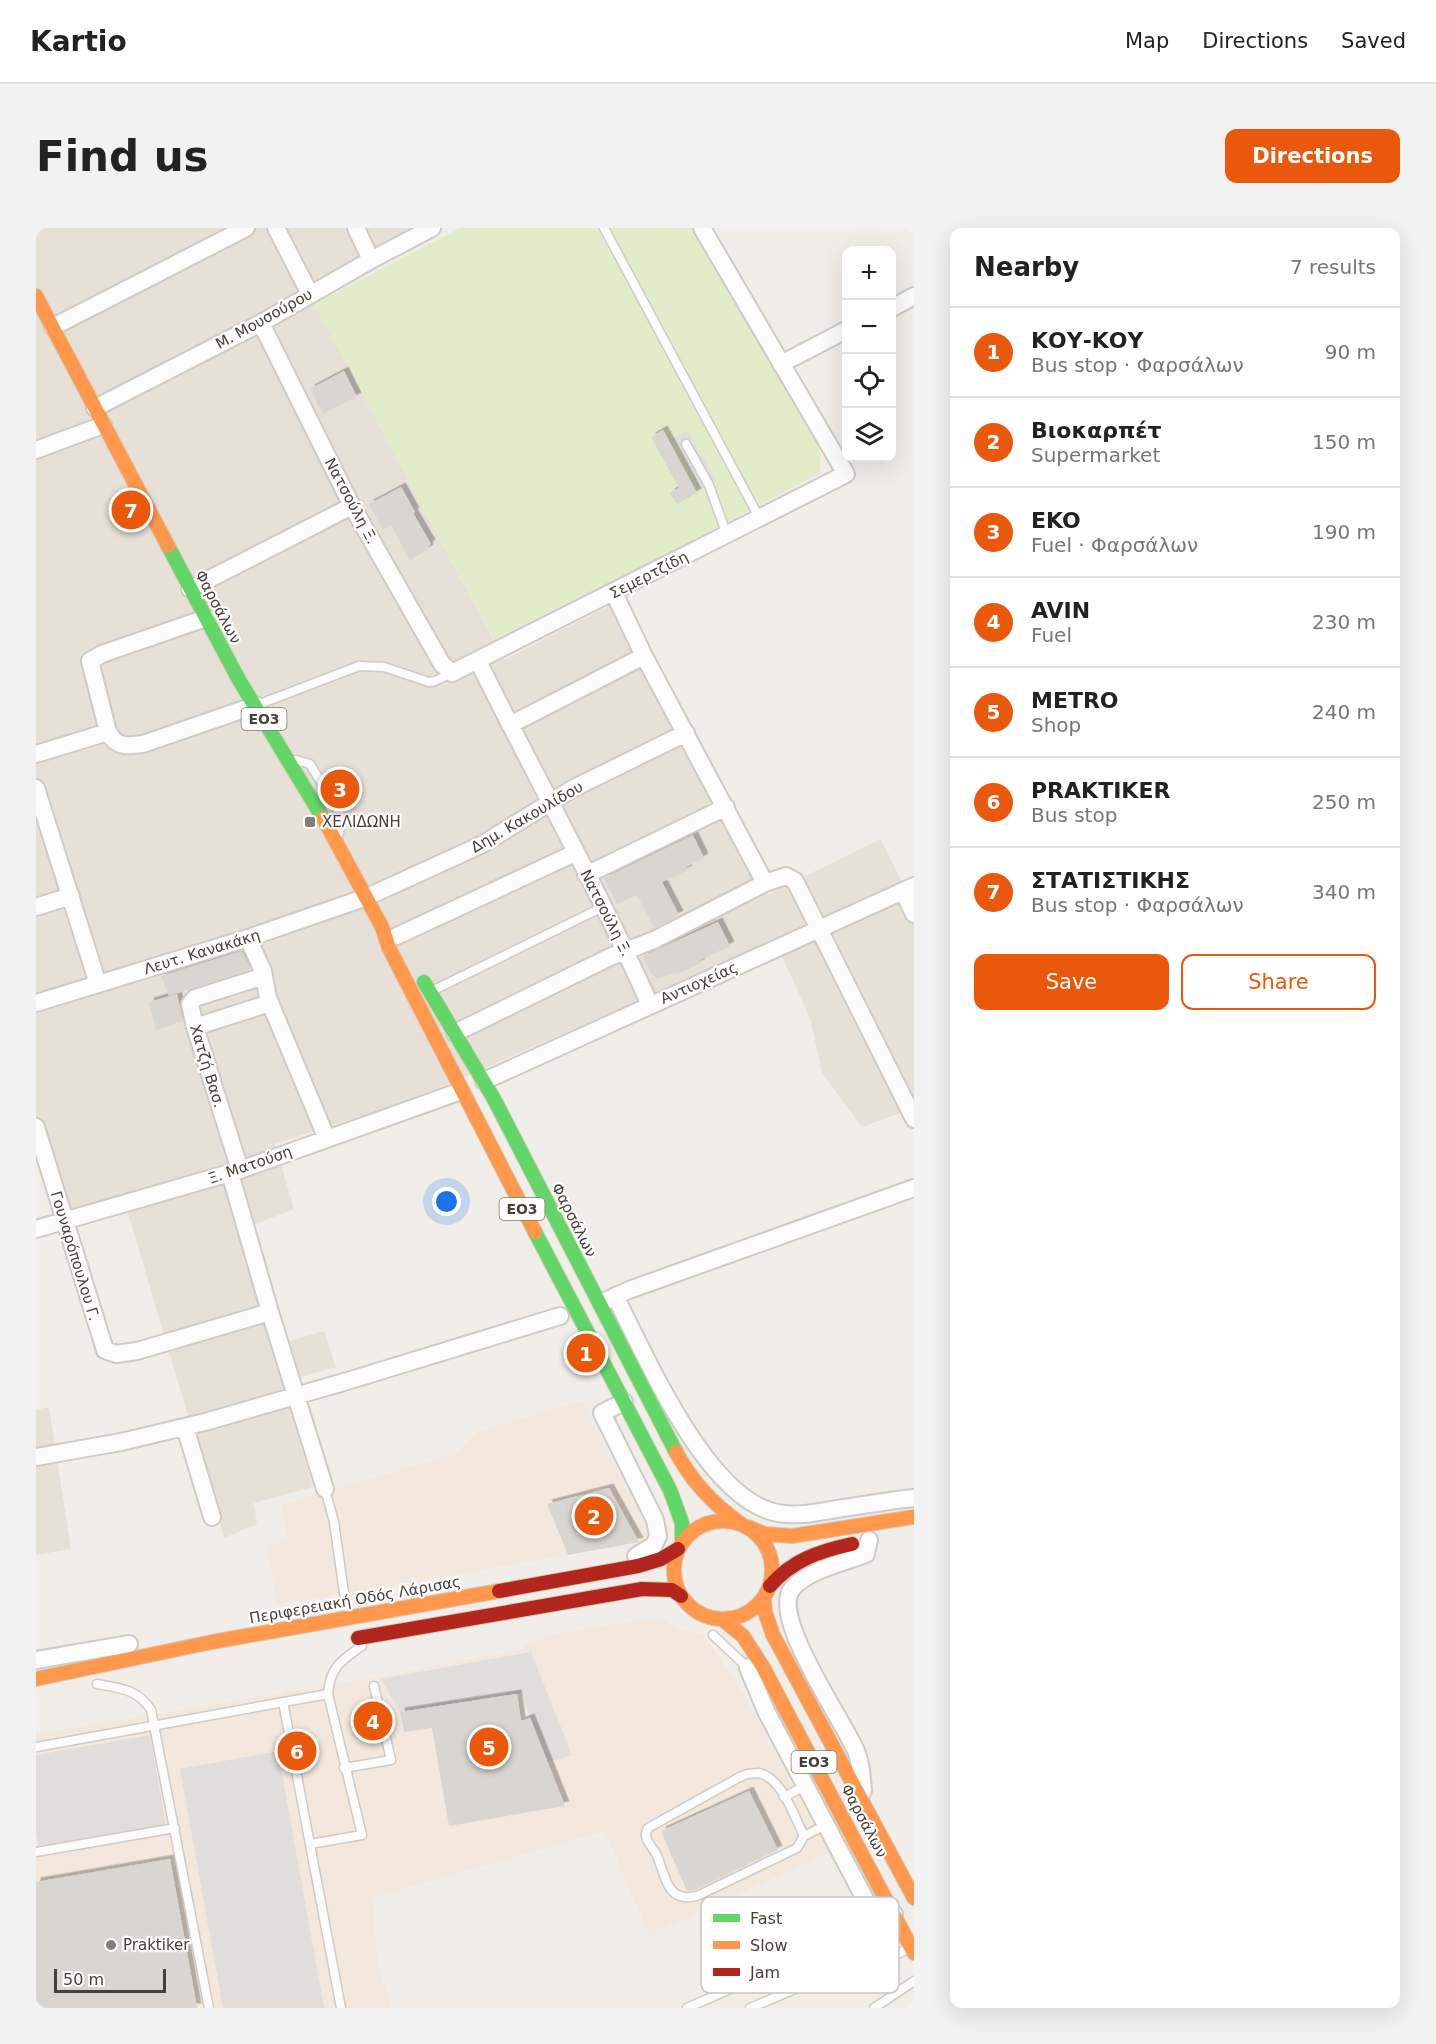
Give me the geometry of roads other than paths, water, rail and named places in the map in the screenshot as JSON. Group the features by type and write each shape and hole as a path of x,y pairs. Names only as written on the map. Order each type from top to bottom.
{"main road":[{"name":"Φαρσάλων","path":"36,296 239,680 288,758 367,897 382,927 389,948 461,1091 670,1490 682,1523 680,1546"},
{"path":"382,927 397,936 406,951"},
{"name":"Φαρσάλων","path":"418,972 484,1081 687,1471 716,1505 744,1525"},
{"path":"680,1546 698,1528 712,1522 726,1521 744,1525 765,1534 792,1536 914,1517"},
{"name":"ΕΟ3","path":"744,1525 763,1541 770,1553 773,1567 767,1592"},
{"path":"722,1619 746,1614 787,1567 832,1549 872,1544"},
{"name":"ΕΟ3","path":"680,1546 674,1570 681,1596 699,1613 722,1619"},
{"name":"Περιφερειακή Οδός Λάρισας","path":"36,1679 201,1644 597,1569 650,1563 680,1546"},
{"path":"343,1641 642,1589 672,1590 681,1596"},
{"name":"Φαρσάλων","path":"767,1592 763,1605 773,1635 914,1898"},
{"name":"Φαρσάλων","path":"722,1619 729,1622 736,1630 884,1897"},
{"path":"91,1685 132,1678"},
{"name":"Φαρσάλων","path":"899,1924 912,1950"}],"street":[{"path":"53,327 246,228"},
{"path":"276,228 310,294"},
{"path":"356,228 371,260"},
{"name":"Μ. Μουσούρου","path":"95,408 261,323 432,228"},
{"path":"702,228 781,364 842,332"},
{"path":"896,305 914,296"},
{"name":"Νατσούλη Ξ.","path":"261,323 352,506 442,664 452,673"},
{"name":"Σεμερτζίδη","path":"452,673 846,474 781,364"},
{"path":"36,450 103,426"},
{"path":"190,589 352,506"},
{"path":"614,593 644,656 765,883"},
{"path":"206,618 102,654 90,662 108,732 113,741 125,746 143,744 256,705"},
{"path":"510,725 644,656"},
{"name":"Νατσούλη Ξ.","path":"478,661 626,952 650,1005"},
{"path":"36,754 108,732"},
{"name":"Δημ. Κακουλίδου","path":"367,897 483,844 582,784 686,733"},
{"path":"36,788 98,984"},
{"path":"586,875 726,807"},
{"path":"397,936 575,853"},
{"path":"454,1034 610,957 654,940 783,876 795,881 914,1119"},
{"path":"908,889 914,914"},
{"name":"Αντιοχείας","path":"484,1081 908,889"},
{"path":"36,907 71,896"},
{"name":"Λευτ. Κανακάκη","path":"36,1003 248,938 367,897"},
{"path":"248,938 264,976 270,1003 327,1139"},
{"name":"Χατζή Βασ.","path":"264,976 195,998 189,1007 235,1171 270,1312 325,1489"},
{"path":"195,1027 270,1003"},
{"name":"Ξ. Ματούση","path":"36,1229 235,1171 461,1091"},
{"name":"Γουναρόπουλου Γ.","path":"37,1132 105,1350 116,1354 137,1351 270,1312"},
{"path":"599,1304 615,1296 914,1188"},
{"path":"615,1296 667,1396 697,1447 718,1476 752,1504 765,1510 795,1515 914,1498"},
{"path":"36,1457 96,1447 185,1427 560,1316"},
{"path":"36,1660 346,1607 597,1569 636,1556 654,1545 658,1536 655,1520 602,1413 624,1402"},
{"path":"185,1427 212,1517"},
{"path":"865,1810 858,1756 797,1640 789,1617 787,1602 792,1588 804,1578 872,1544"},
{"path":"754,1665 766,1711 865,1897"}],"lane":[{"path":"604,228 760,519"},
{"path":"686,444 709,485 727,536"},
{"path":"256,705 359,666 384,667 429,682 452,673"},
{"path":"430,992 603,907"},
{"path":"325,1489 334,1522 346,1607"},
{"path":"310,1844 362,1835 328,1694 329,1679 344,1659 378,1634"},
{"path":"714,1635 754,1665"},
{"path":"91,1685 123,1688 135,1693 151,1710 209,2008"},
{"path":"345,1768 391,1760 374,1686"},
{"path":"36,1747 328,1694"},
{"path":"283,1702 341,2008"},
{"path":"804,1836 773,1778 758,1773 747,1774 648,1828 645,1832 657,1856 668,1887 680,1897 688,1898 697,1896 796,1848 804,1836 826,1825"},
{"path":"784,1797 805,1786"},
{"path":"36,1852 175,1828"},
{"path":"899,1991 914,1981"},
{"path":"687,2008 721,1993"},
{"path":"750,2008 785,1993"},
{"path":"874,2008 896,1993"}],"place":[{"name":"ΣΤΑΤΙΣΤΙΚΗΣ","path":"131,510"},
{"name":"EKO","path":"340,789"},
{"name":"ΧΕΛΙΔΩΝΗ","path":"310,822"},
{"name":"ΚΟΥ-ΚΟΥ","path":"586,1353"},
{"name":"Βιοκαρπέτ","path":"594,1516"},
{"name":"AVIN","path":"373,1721"},
{"name":"METRO","path":"489,1747"},
{"name":"PRAKTIKER","path":"297,1751"},
{"name":"Praktiker","path":"111,1945"}]}
